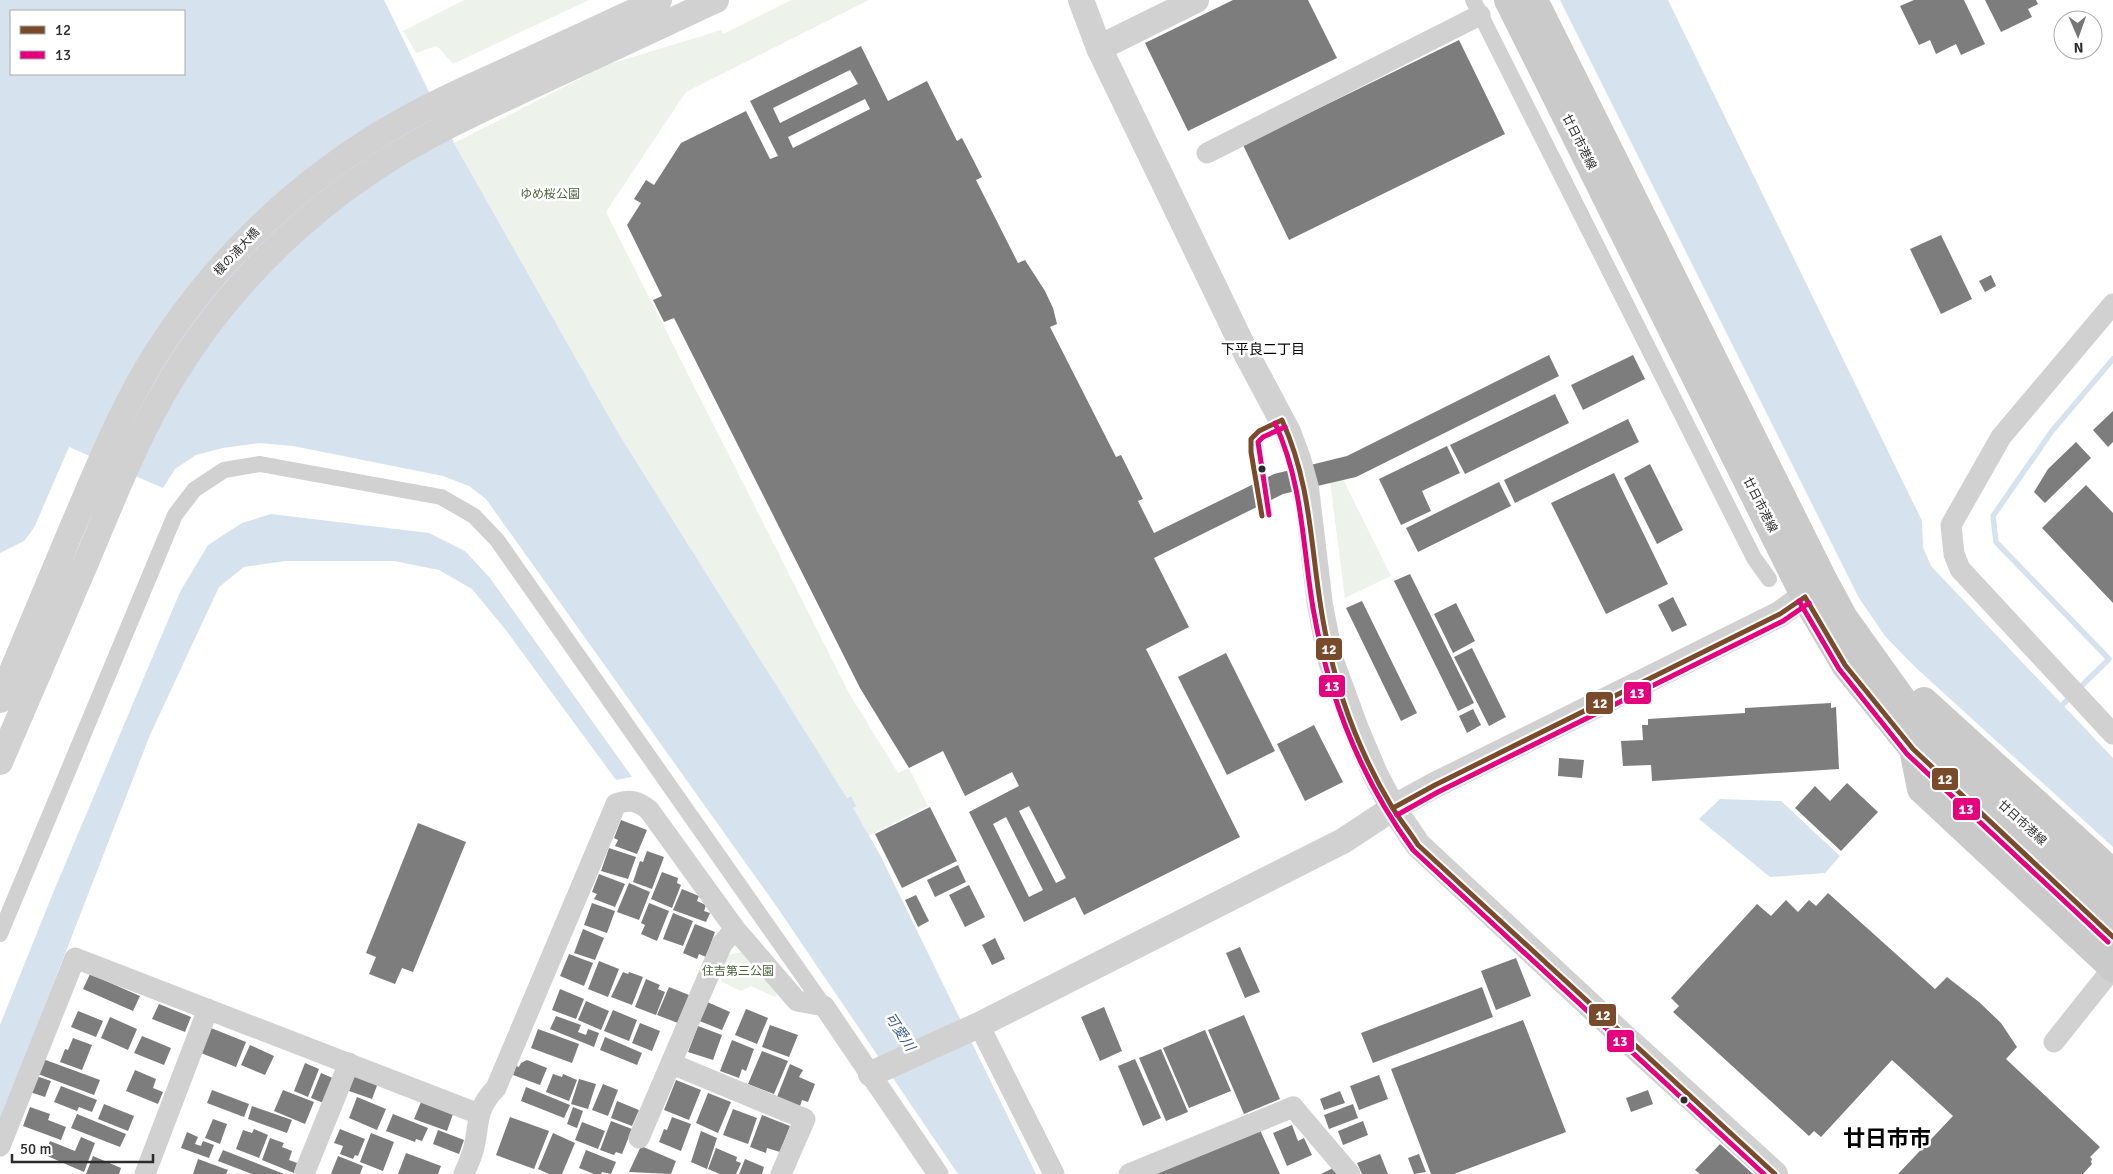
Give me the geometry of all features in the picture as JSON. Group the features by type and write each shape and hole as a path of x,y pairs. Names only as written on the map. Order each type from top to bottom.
{"main road":[{"name":"廿日市港線","path":"1508,0 1814,589 1844,618 1912,713 1978,783 2113,906"},
{"name":"廿日市港線","path":"1534,0 1814,589 1845,665 1913,749 2113,936"},
{"path":"1869,652 2113,874"},
{"path":"1913,749 1921,789 2113,968"}],"street":[{"name":"榎の浦大橋","path":"0,700 97,469 130,400 165,341 205,286 239,248 276,212 329,168 385,130 446,98 659,0"},
{"name":"榎の浦大橋","path":"0,762 121,479 153,412 186,356 226,303 253,272 294,231 344,189 399,152 457,121 716,0"},
{"path":"1081,0 1099,48 1247,355 1288,432 1298,458 1306,488 1320,605 1331,662 1356,730 1393,808 1418,845 1774,1174"},
{"path":"1099,48 1196,0"},
{"path":"1207,153 1476,7 1749,550 1769,579"},
{"path":"2113,304 2001,438 1951,525 1954,554 1960,569 2113,734"},
{"path":"0,934 175,515 194,490 224,470 260,464 441,497 474,516 497,540 824,1006 876,1072 938,1174"},
{"path":"876,1072 973,1027 1343,841 1393,808 1435,785 1780,614 1814,589"},
{"path":"464,1174 474,1148 479,1114 487,1098 496,1088 616,804 626,801 639,802 649,810 735,930 797,1001 824,1006"},
{"path":"639,1138 722,944 735,930"},
{"path":"0,1146 75,958 479,1114"},
{"path":"2054,1042 2113,968"},
{"path":"145,1174 208,1009"},
{"path":"973,1027 1054,1174"},
{"path":"304,1174 349,1063"},
{"path":"672,1064 805,1119 781,1174"},
{"path":"1129,1174 1293,1107 1350,1174"}],"green space":[{"path":"464,0 589,0 453,64 437,46 416,53 403,31"},
{"name":"ゆめ桜公園","path":"791,0 869,0 686,92 606,212 849,693 898,773 909,768 928,806 868,836 853,808 850,796 847,798 617,431 454,143 607,65 721,30 723,34"},
{"path":"1342,477 1391,576 1345,598 1330,482"},
{"name":"住吉第三公園","path":"742,952 777,994 775,997 751,986 741,991 722,982 719,975 728,955"}],"water":[{"name":"可愛川","path":"0,0 384,0 454,143 617,431 847,798 851,796 856,806 853,808 879,853 1036,1174 958,1174 777,907 486,499 469,486 443,476 293,446 259,443 223,448 196,455 175,469 163,488 69,447 34,528 24,541 0,553"},
{"path":"1560,0 1668,0 1922,521 1923,547 1931,566 2113,758 2113,847 1915,667 1885,636 1859,598"},
{"path":"271,514 429,533 465,551 490,578 632,777 616,780 505,629 472,589 439,570 394,561 285,561 244,567 219,587 150,735 0,1121 0,1025 53,893 180,592 208,545 242,523"},
{"path":"1720,799 1781,801 1840,856 1825,873 1770,877 1699,819"}],"building":[{"path":"1233,0 1308,0 1337,58 1188,131 1145,43"},
{"path":"1914,0 1964,0 1985,44 1961,55 1956,44 1936,54 1930,40 1919,45 1900,6"},
{"path":"1985,0 2036,0 2038,4 2028,9 2032,17 2001,32"},
{"path":"1459,40 1505,134 1289,240 1243,145"},
{"path":"861,46 888,101 927,81 957,141 962,138 982,177 976,180 1018,263 1025,260 1045,291 1053,308 1057,324 1050,327 1116,457 1121,455 1143,499 1138,501 1154,533 1274,474 1347,456 1549,355 1559,376 1356,477 1283,494 1154,558 1189,627 1146,649 1240,837 1084,915 1075,897 1024,922 969,812 1019,786 1012,772 965,796 943,751 909,768 860,688 674,318 664,322 653,300 662,296 627,225 641,203 634,199 646,180 654,185 681,143 746,111 770,159 778,156 750,101","holes":["850,70 858,84 780,123 773,108","865,99 870,109 793,148 788,137","1029,806 1066,878 1056,883 1019,811","1006,817 1043,890 1029,897 993,824"]},
{"path":"1941,235 1972,299 1941,314 1910,249"},
{"path":"1991,275 1996,286 1985,292 1979,281"},
{"path":"1633,355 1645,379 1583,410 1571,385"},
{"path":"1555,394 1569,423 1465,474 1450,445"},
{"path":"2113,411 2113,442 2108,447 2093,430"},
{"path":"1628,419 1639,442 1515,503 1504,480"},
{"path":"2076,442 2091,458 2045,503 2034,492 2048,469"},
{"path":"1447,446 1460,473 1422,491 1431,511 1401,525 1379,479"},
{"path":"1650,464 1683,530 1657,544 1624,478"},
{"path":"1614,473 1668,584 1606,614 1551,503"},
{"path":"1499,482 1511,506 1418,552 1406,528"},
{"path":"2086,485 2113,513 2113,603 2042,528"},
{"path":"1410,574 1474,703 1458,711 1394,581"},
{"path":"1673,597 1687,625 1672,632 1658,605"},
{"path":"1362,601 1417,713 1401,721 1346,608"},
{"path":"1456,603 1475,641 1453,653 1434,614"},
{"path":"1472,648 1506,717 1489,726 1454,657"},
{"path":"1226,653 1275,751 1227,775 1178,677"},
{"path":"1831,703 1831,708 1836,707 1839,769 1652,781 1651,765 1623,766 1621,741 1643,740 1642,725 1648,725 1648,719 1745,713 1745,708"},
{"path":"1473,709 1481,725 1467,733 1459,716"},
{"path":"1314,725 1343,782 1305,801 1277,744"},
{"path":"1559,758 1584,760 1582,778 1558,776"},
{"path":"1847,783 1878,812 1841,851 1795,808 1815,786 1830,801"},
{"path":"930,807 957,861 902,888 875,834"},
{"path":"621,820 647,830 637,854 615,846 618,840 614,838"},
{"path":"418,823 466,842 413,972 402,968 395,984 369,974 376,957 366,953"},
{"path":"609,848 636,857 628,879 601,871"},
{"path":"647,851 664,857 652,889 633,882 640,861 643,862"},
{"path":"958,865 966,882 935,897 927,880"},
{"path":"662,872 678,878 677,883 681,885 672,908 651,899"},
{"path":"599,874 625,884 615,907 594,899 597,894 592,892"},
{"path":"629,883 650,892 639,920 617,912"},
{"path":"969,885 985,917 965,927 949,895"},
{"path":"682,889 699,896 697,901 706,905 704,911 710,913 706,922 673,910"},
{"path":"1828,893 1935,989 1947,977 1979,1002 2001,1023 2017,1047 2006,1059 2100,1147 2090,1157 2092,1164 2083,1174 1898,1174 1953,1116 1892,1060 1821,1137 1814,1131 1809,1136 1673,1012 1679,1006 1671,998 1757,904 1771,916 1786,900 1798,912 1809,900 1816,906"},
{"path":"916,895 929,921 918,927 905,900"},
{"path":"592,903 615,911 607,933 584,925"},
{"path":"649,903 669,911 657,941 641,934 645,925 641,923"},
{"path":"673,913 693,921 683,946 663,939"},
{"path":"695,924 715,932 706,957 699,954 697,959 683,953"},
{"path":"583,929 604,938 595,960 574,953"},
{"path":"995,938 1005,959 992,965 982,945"},
{"path":"1240,947 1260,992 1245,998 1226,953"},
{"path":"569,954 593,963 584,986 560,976"},
{"path":"1516,958 1531,996 1496,1010 1481,971"},
{"path":"599,961 619,969 608,997 588,989"},
{"path":"623,972 643,977 632,1005 611,997"},
{"path":"90,974 140,996 133,1011 83,989"},
{"path":"646,979 660,985 658,989 665,992 656,1015 635,1007"},
{"path":"669,987 689,995 678,1023 657,1015"},
{"path":"1482,987 1493,1017 1373,1063 1361,1033"},
{"path":"560,989 584,999 576,1019 552,1010"},
{"path":"586,1001 609,1011 601,1030 578,1020"},
{"path":"705,1001 730,1012 722,1030 697,1020"},
{"path":"159,1004 191,1017 185,1032 152,1019"},
{"path":"1104,1007 1122,1051 1100,1061 1081,1017"},
{"path":"746,1009 768,1018 757,1044 735,1035"},
{"path":"613,1010 637,1020 629,1041 604,1031"},
{"path":"78,1011 103,1021 96,1037 71,1027"},
{"path":"1244,1015 1280,1099 1244,1114 1208,1030"},
{"path":"556,1016 581,1025 578,1032 586,1035 588,1029 599,1033 594,1047 550,1029"},
{"path":"110,1017 137,1029 128,1050 101,1038"},
{"path":"1523,1020 1566,1132 1454,1174 1431,1174 1391,1069"},
{"path":"640,1023 660,1031 652,1051 632,1043"},
{"path":"770,1025 798,1035 789,1057 762,1047"},
{"path":"698,1026 722,1035 713,1060 688,1052"},
{"path":"211,1028 246,1042 236,1067 201,1053"},
{"path":"538,1029 579,1044 572,1063 531,1048"},
{"path":"1205,1030 1231,1091 1189,1108 1163,1048"},
{"path":"142,1036 171,1048 164,1065 134,1053"},
{"path":"605,1037 642,1053 637,1065 600,1050"},
{"path":"73,1038 92,1045 82,1070 60,1062 65,1049 68,1050"},
{"path":"732,1040 754,1049 746,1071 742,1069 739,1078 720,1071"},
{"path":"250,1045 274,1056 265,1075 241,1065"},
{"path":"1161,1049 1188,1112 1166,1121 1139,1058"},
{"path":"762,1051 788,1061 774,1094 748,1084"},
{"path":"43,1059 100,1080 94,1095 38,1074"},
{"path":"1135,1059 1161,1118 1143,1126 1118,1066"},
{"path":"527,1060 547,1068 540,1085 513,1075 516,1066 519,1067 521,1063"},
{"path":"305,1063 319,1069 308,1097 294,1091"},
{"path":"790,1064 803,1070 799,1077 815,1084 808,1102 802,1100 800,1106 777,1097"},
{"path":"135,1070 156,1079 153,1088 163,1092 158,1104 126,1091"},
{"path":"321,1073 335,1079 326,1104 311,1098"},
{"path":"355,1074 378,1083 372,1099 349,1091"},
{"path":"553,1074 562,1077 563,1074 577,1080 569,1101 546,1092"},
{"path":"1379,1075 1388,1099 1359,1110 1350,1086"},
{"path":"36,1076 51,1081 45,1097 30,1092"},
{"path":"579,1079 596,1084 588,1109 571,1104"},
{"path":"676,1080 701,1090 689,1120 664,1110"},
{"path":"603,1084 618,1090 608,1116 592,1110"},
{"path":"61,1086 97,1100 92,1112 79,1107 77,1111 54,1102"},
{"path":"526,1087 570,1105 564,1118 521,1101"},
{"path":"212,1090 249,1104 244,1117 207,1103"},
{"path":"283,1090 314,1102 305,1124 274,1111"},
{"path":"1648,1090 1653,1104 1631,1112 1626,1098"},
{"path":"1340,1091 1345,1103 1324,1110 1320,1099"},
{"path":"708,1093 731,1102 718,1133 696,1123"},
{"path":"357,1097 386,1109 377,1130 349,1118"},
{"path":"617,1101 639,1110 632,1126 611,1118"},
{"path":"421,1102 453,1114 447,1131 414,1119"},
{"path":"104,1104 134,1116 128,1131 98,1119"},
{"path":"1353,1104 1358,1118 1329,1129 1324,1115"},
{"path":"252,1106 292,1120 287,1133 248,1119"},
{"path":"30,1107 50,1114 48,1120 66,1127 61,1140 23,1126"},
{"path":"573,1107 583,1111 577,1128 567,1124"},
{"path":"733,1109 757,1118 748,1144 723,1135"},
{"path":"77,1114 126,1134 120,1147 71,1128"},
{"path":"393,1114 428,1128 422,1141 416,1139 415,1142 386,1131"},
{"path":"762,1115 790,1126 780,1152 767,1148 766,1153 750,1147"},
{"path":"510,1117 549,1131 534,1169 496,1155"},
{"path":"672,1117 691,1124 681,1151 659,1142 664,1129 667,1130"},
{"path":"213,1119 227,1124 220,1144 205,1138"},
{"path":"611,1121 632,1129 622,1154 616,1152 614,1155 600,1150"},
{"path":"1363,1121 1368,1135 1343,1145 1338,1131"},
{"path":"582,1122 605,1131 598,1149 575,1140"},
{"path":"1292,1125 1298,1141 1304,1138 1312,1155 1287,1166 1273,1133"},
{"path":"254,1129 268,1135 259,1158 236,1149 243,1130 252,1133"},
{"path":"340,1129 365,1139 358,1156 355,1155 353,1159 340,1154 343,1146 334,1143"},
{"path":"438,1130 464,1140 459,1154 433,1144"},
{"path":"1260,1130 1280,1174 1156,1174"},
{"path":"701,1131 717,1138 707,1169 691,1162"},
{"path":"187,1132 198,1137 195,1144 201,1146 203,1141 214,1145 209,1158 181,1148"},
{"path":"371,1133 394,1142 383,1171 360,1162"},
{"path":"553,1133 575,1143 562,1174 549,1174 538,1169"},
{"path":"81,1137 95,1143 84,1172 45,1155 50,1141 75,1151"},
{"path":"270,1138 284,1143 282,1147 292,1151 289,1160 297,1163 294,1173 262,1160"},
{"path":"1720,1144 1753,1174 1700,1174 1695,1170"},
{"path":"641,1146 676,1161 671,1174 629,1172"},
{"path":"716,1148 737,1157 736,1161 741,1163 736,1174 720,1174 708,1169"},
{"path":"223,1150 284,1174 252,1174 218,1161"},
{"path":"586,1150 616,1162 611,1174 602,1172 601,1174 594,1174 579,1168"},
{"path":"406,1153 441,1166 438,1174 398,1174"},
{"path":"1380,1154 1388,1174 1362,1174 1357,1163"},
{"path":"1419,1154 1426,1172 1414,1174 1408,1158"},
{"path":"93,1156 121,1168 119,1174 86,1174"},
{"path":"338,1156 363,1166 360,1174 331,1174"},
{"path":"198,1159 228,1170 226,1174 193,1174"},
{"path":"745,1159 764,1167 762,1174 739,1174"},
{"path":"1337,1166 1342,1174 1321,1174"}],"waterway":[{"path":"2057,710 2109,659 1996,542 1993,516 2052,431 2113,359"}],"transit line":[{"name":"12","path":"1282,420 1292,446 1306,498 1320,604 1336,677 1360,744 1380,787 1395,812 1418,845 1775,1174"},
{"name":"12","path":"1262,516 1251,452 1251,439 1259,431 1282,420"},
{"name":"13","path":"1275,423 1284,446 1296,491 1313,608 1328,673 1349,735 1362,765 1394,823 1413,850 1764,1174"},
{"name":"13","path":"1269,515 1258,442 1263,437 1285,427"},
{"name":"12","path":"1805,597 1845,665 1913,749 2113,937"},
{"name":"12","path":"1393,808 1435,785 1780,614 1805,597"},
{"name":"13","path":"1799,601 1839,669 1907,754 2108,942"},
{"name":"13","path":"1397,815 1438,792 1783,621 1809,603"}],"district":[{"name":"下平良二丁目","path":"1263,349"},
{"name":"廿日市市","path":"1887,1138"}]}
